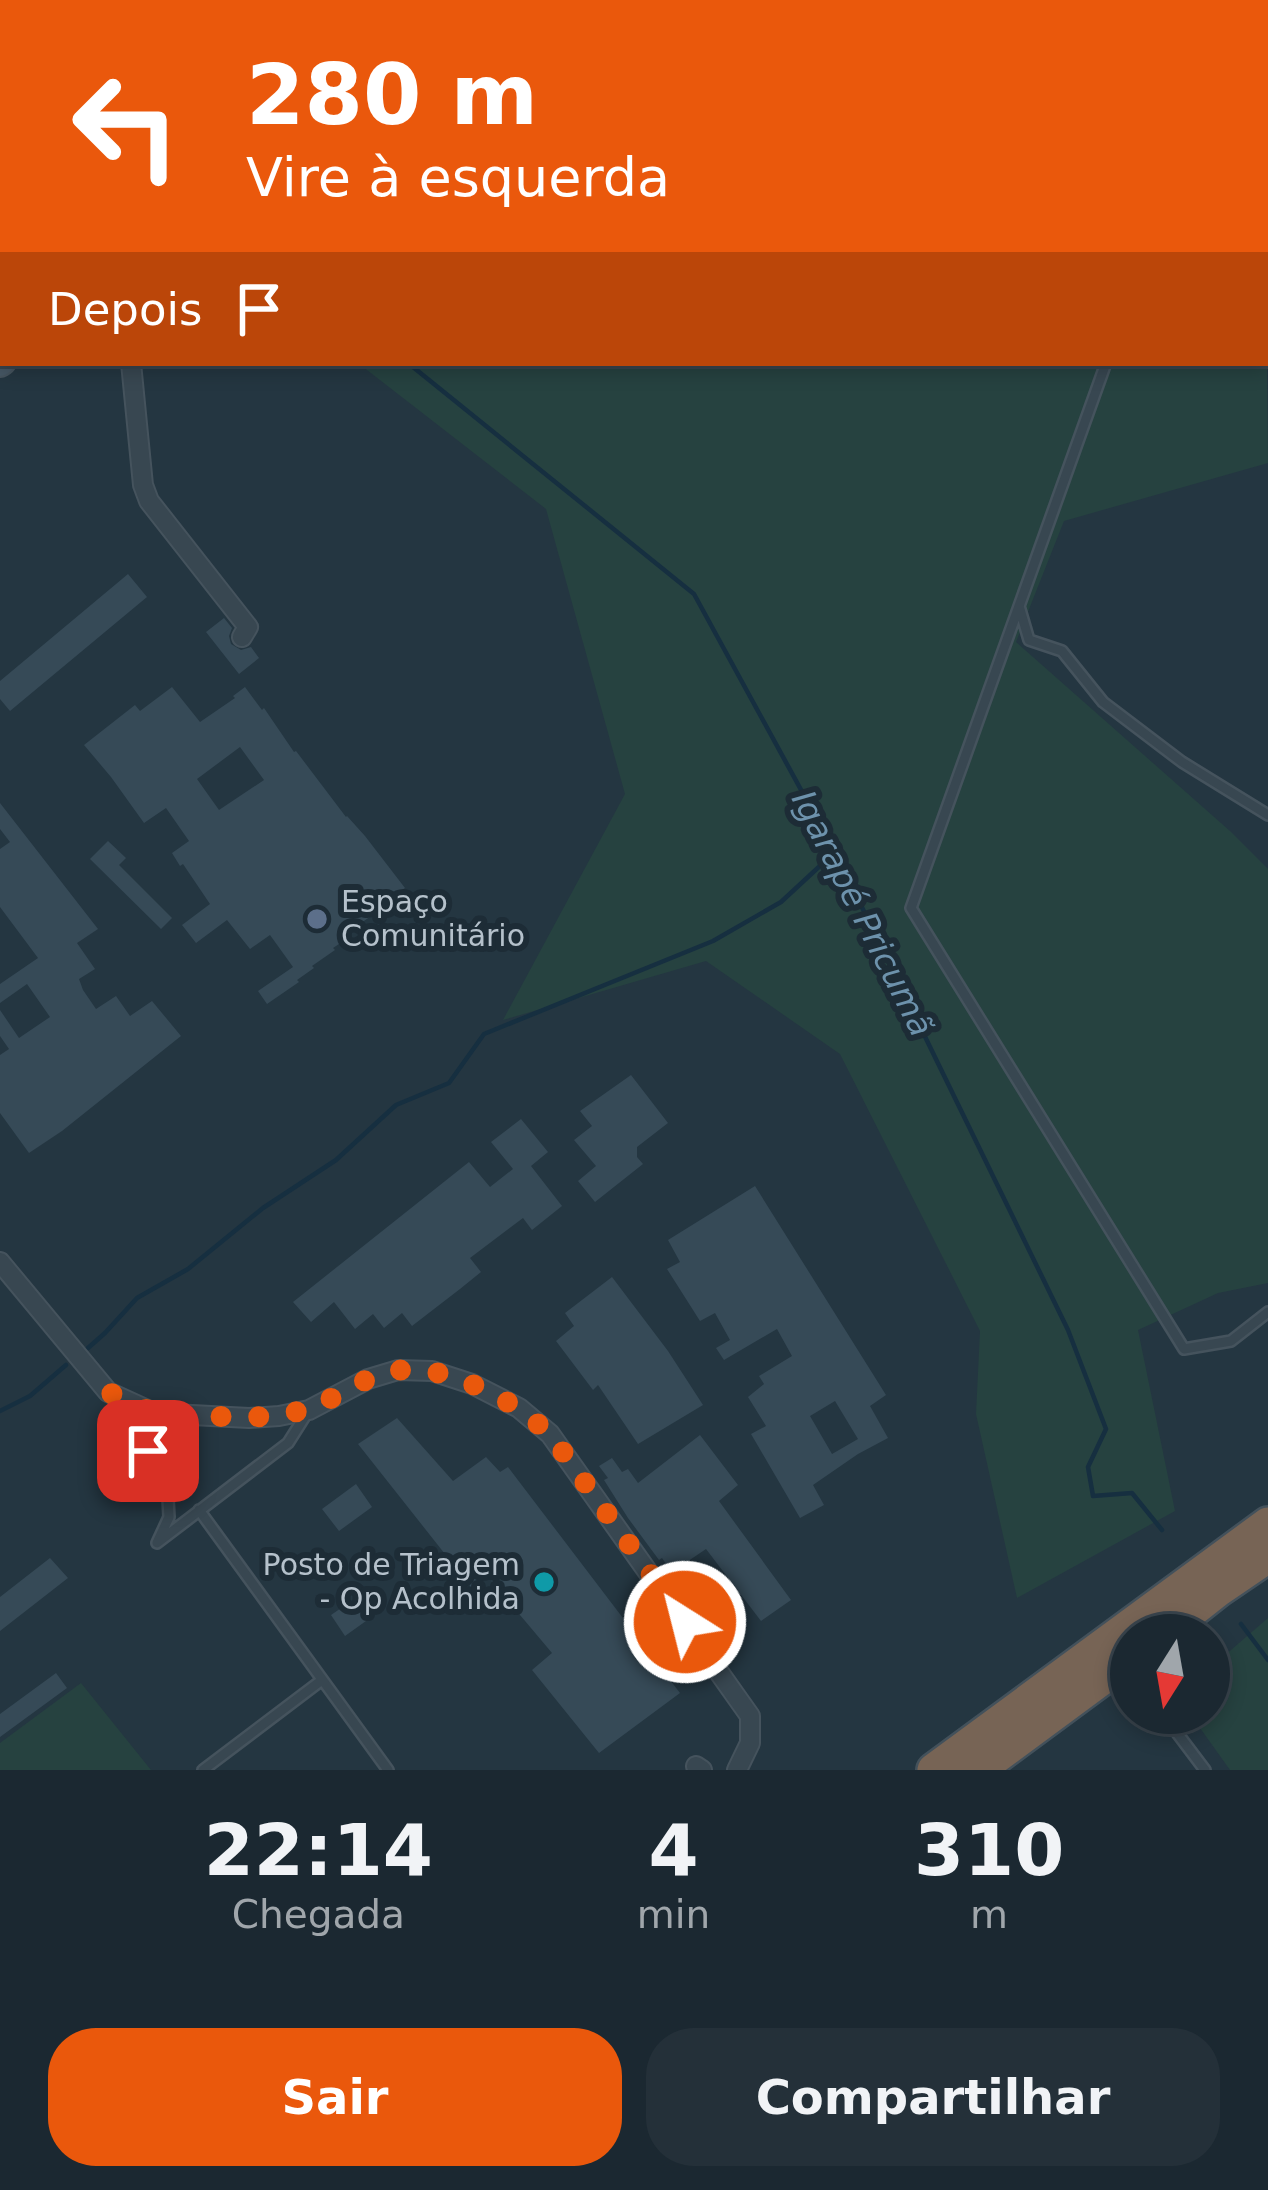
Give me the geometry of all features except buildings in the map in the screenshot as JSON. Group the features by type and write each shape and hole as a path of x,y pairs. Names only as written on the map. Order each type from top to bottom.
{"highway":[{"path":"934,1770 1268,1524"},
{"path":"1188,1614 1268,1556"},
{"path":"978,1770 1003,1758 1110,1678"}],"street":[{"path":"131,366 143,484 149,501 248,627 242,637"},
{"path":"0,1262 108,1392 154,1413 249,1418 309,1410 368,1379 398,1370 432,1371 472,1384 519,1408 550,1434 750,1716 750,1744 734,1770"}],"lane":[{"path":"1105,366 911,908 1184,1348 1231,1341 1268,1312"},
{"path":"1019,606 1029,640 1062,651 1102,702 1182,762 1268,814"},
{"path":"108,1392 167,1481 169,1517 157,1543 288,1443 309,1410"},
{"path":"199,1510 388,1770"},
{"path":"202,1770 322,1680"},
{"path":"1177,1734 1204,1770"}],"green space":[{"path":"362,366 1267,366 1268,463 1064,521 1016,642 1268,869 1268,1283 1218,1293 1138,1330 1175,1511 1017,1598 976,1414 980,1331 840,1054 706,961 503,1020 625,794 546,509"},
{"path":"1268,1618 1268,1770 1230,1770 1204,1734 1230,1734 1230,1651"},
{"path":"81,1683 151,1770 0,1770 0,1743"}],"waterway":[{"name":"Igarapé Pricumã","path":"412,366 694,594 835,852 1068,1330 1106,1429 1088,1467 1093,1496 1132,1493 1162,1530"},
{"path":"88,1348 137,1298 188,1269 263,1208 336,1160 396,1105 449,1083 484,1034 713,941 781,902 835,852"},
{"path":"0,1411 30,1396 66,1365"},
{"name":"Igarapé Pricumã","path":"1241,1624 1268,1660"}],"place":[{"name":"Espaço Comunitário","path":"317,919"},
{"name":"Posto de Triagem - Op Acolhida","path":"544,1582"}],"route":[{"path":"148,1451 108,1392 154,1413 249,1418 309,1410 368,1379 398,1370 432,1371 472,1384 519,1408 550,1434 685,1622"}]}
